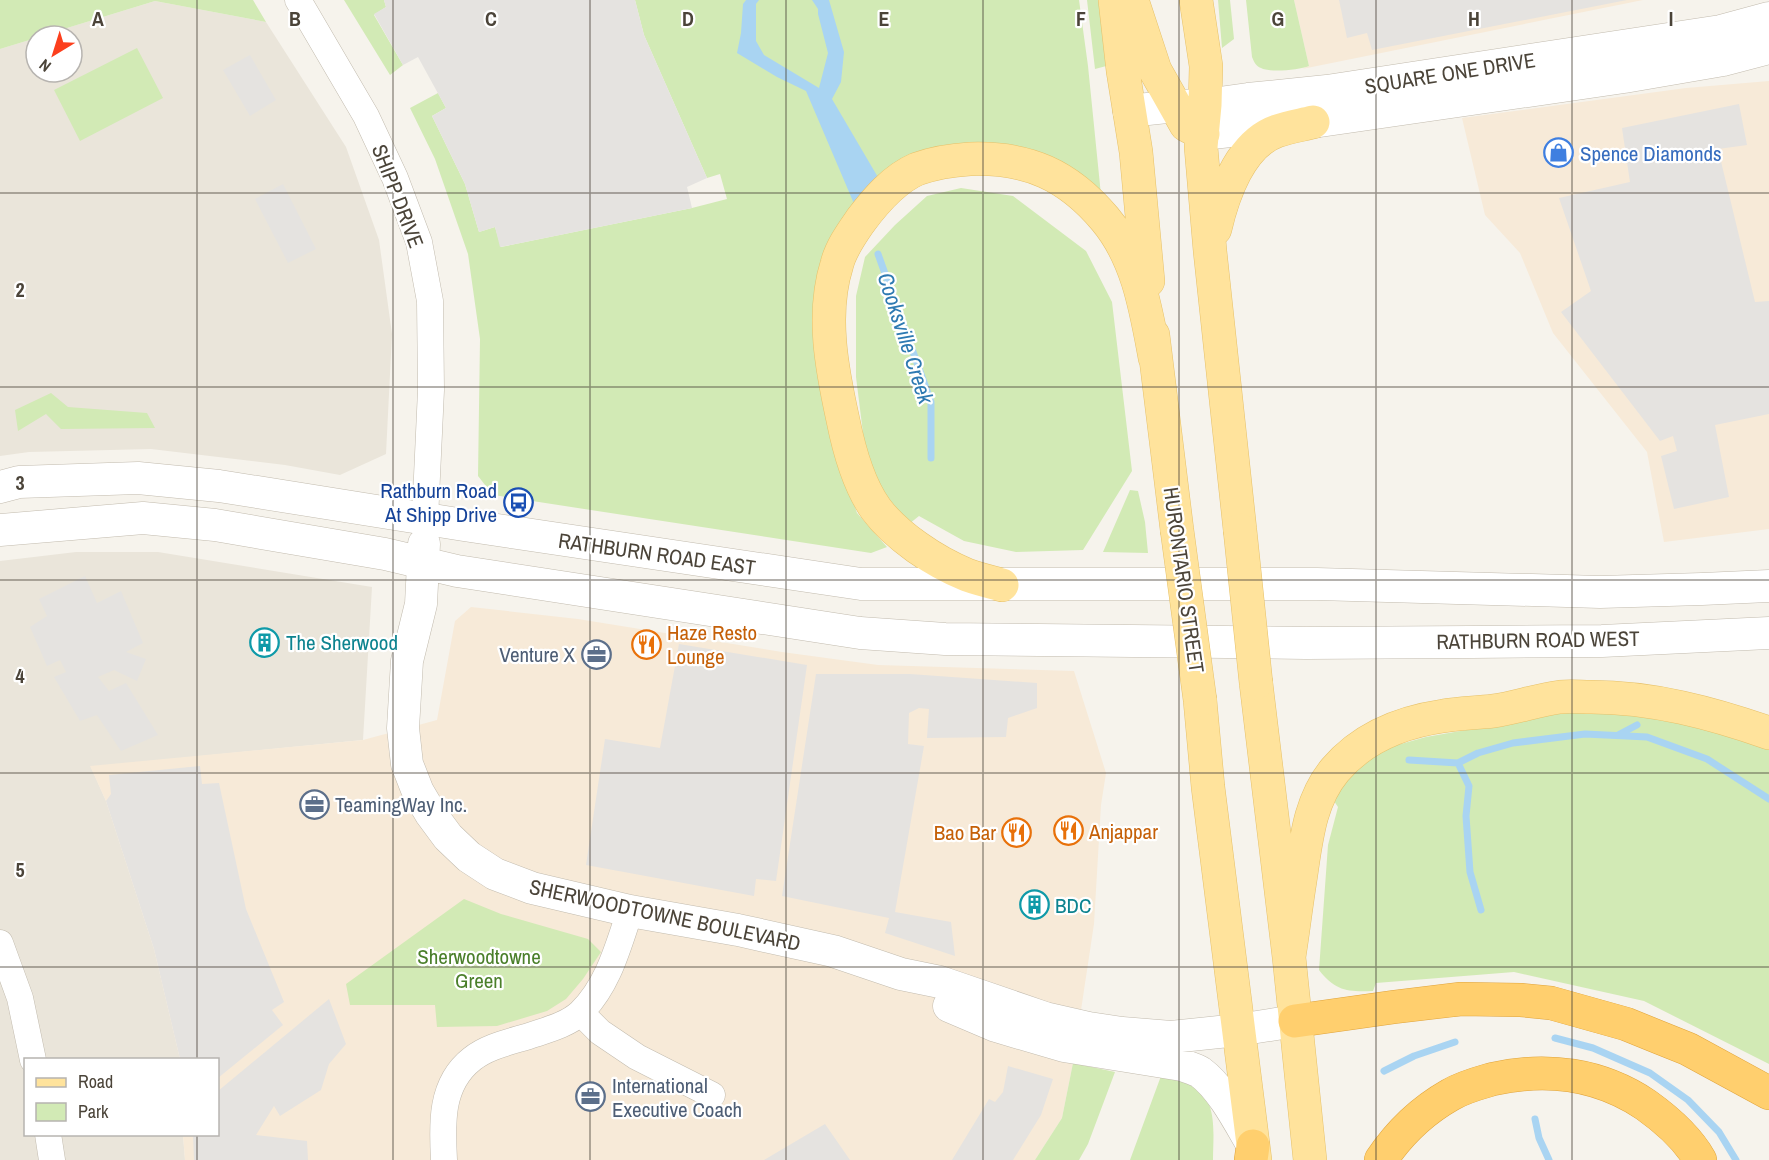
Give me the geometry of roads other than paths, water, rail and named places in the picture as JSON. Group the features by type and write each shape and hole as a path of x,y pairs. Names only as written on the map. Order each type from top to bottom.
{"highway":[{"path":"1295,1021 1394,1006 1461,999 1551,1003 1626,1024 1688,1049 1769,1093"},
{"path":"1381,1160 1403,1131 1418,1117 1451,1094 1483,1082 1512,1075 1541,1072 1584,1077 1622,1090 1654,1111 1680,1133 1700,1160"}],"main road":[{"name":"HURONTARIO STREET","path":"1115,0 1136,152 1155,358 1200,700 1208,787 1253,1155"},
{"path":"1132,0 1155,70 1195,115"},
{"path":"1196,0 1206,66 1195,115 1201,147 1256,683 1289,957 1310,1160"},
{"path":"1210,251 1220,208 1246,156 1260,141 1276,132 1313,122"},
{"path":"1002,585 967,575 935,559 894,528 876,509 862,484 846,434 834,378 829,316 831,289 837,263 853,232 877,199 893,185 916,170 932,165 960,159 993,158 1024,163 1050,173 1074,189 1097,210 1121,243 1133,268 1146,309 1155,358"},
{"path":"1289,957 1307,833 1320,794 1335,770 1357,748 1378,735 1442,716 1493,711 1566,697 1614,697 1642,700 1733,720 1769,733"}],"street":[{"name":"SHIPP DRIVE","path":"298,0 366,116 395,178 419,243 430,302 431,390 425,519"},
{"name":"SQUARE ONE DRIVE","path":"1195,115 1248,99 1328,91 1612,49 1721,31 1769,18"},
{"name":"SQUARE ONE DRIVE","path":"1129,111 1313,122 1635,75 1723,60 1769,48"},
{"name":"RATHBURN ROAD EAST","path":"0,487 19,482 138,478 219,486 861,584 1317,584 1600,592 1769,586"},
{"path":"0,530 143,518 226,527 385,554 423,563"},
{"name":"SHERWOODTOWNE BOULEVARD","path":"425,519 422,604 407,661 403,728 407,764 418,792 448,837 469,857 495,874 532,888 630,911 738,930 833,951 901,974 933,999 996,1026 1064,1046 1119,1044 1168,1049 1238,1030 1295,1021"},
{"name":"RATHBURN ROAD WEST","path":"423,563 457,571 860,633 945,639 1306,643 1602,641 1769,633"},
{"path":"444,1160 443,1108 449,1090 459,1073 472,1059 493,1048 545,1031 581,1013 609,972 630,911"},
{"path":"0,943 20,998 33,1058"},
{"path":"581,1013 600,1032 637,1057 712,1095"},
{"name":"SHERWOODTOWNE BOULEVARD","path":"1168,1049 1182,1065 1198,1072 1212,1083 1233,1111 1253,1155"},
{"path":"48,1136 52,1160"}],"water":[{"path":"746,0 759,0 756,4 756,41 764,55 819,88 828,53 818,9 812,0 829,0 844,52 841,82 832,99 879,179 855,206 806,91 737,53 743,4"}],"waterway":[{"name":"Cooksville Creek","path":"878,254 931,402 931,458"},
{"path":"1618,735 1637,725"},
{"name":"Cooksville Creek","path":"1409,760 1458,763 1478,753 1513,743 1585,734 1647,737 1707,759 1769,799"},
{"path":"1458,763 1469,786 1466,816 1470,872 1481,910"},
{"path":"1555,1038 1593,1048 1650,1073 1688,1100 1719,1132 1736,1160"},
{"path":"1384,1071 1414,1056 1455,1042"},
{"path":"1535,1119 1539,1138 1549,1160"}],"place":[{"name":"Spence Diamonds","path":"1559,153"},
{"name":"Rathburn Road At Shipp Drive","path":"518,502"},
{"name":"The Sherwood","path":"265,642"},
{"name":"Haze Resto Lounge","path":"646,644"},
{"name":"Venture X","path":"596,654"},
{"name":"TeamingWay Inc.","path":"314,804"},
{"name":"Anjappar","path":"1068,831"},
{"name":"Bao Bar","path":"1017,832"},
{"name":"BDC","path":"1034,905"},
{"name":"International Executive Coach","path":"591,1097"}],"park label":[{"name":"Sherwoodtowne Green","path":"479,968"}]}
